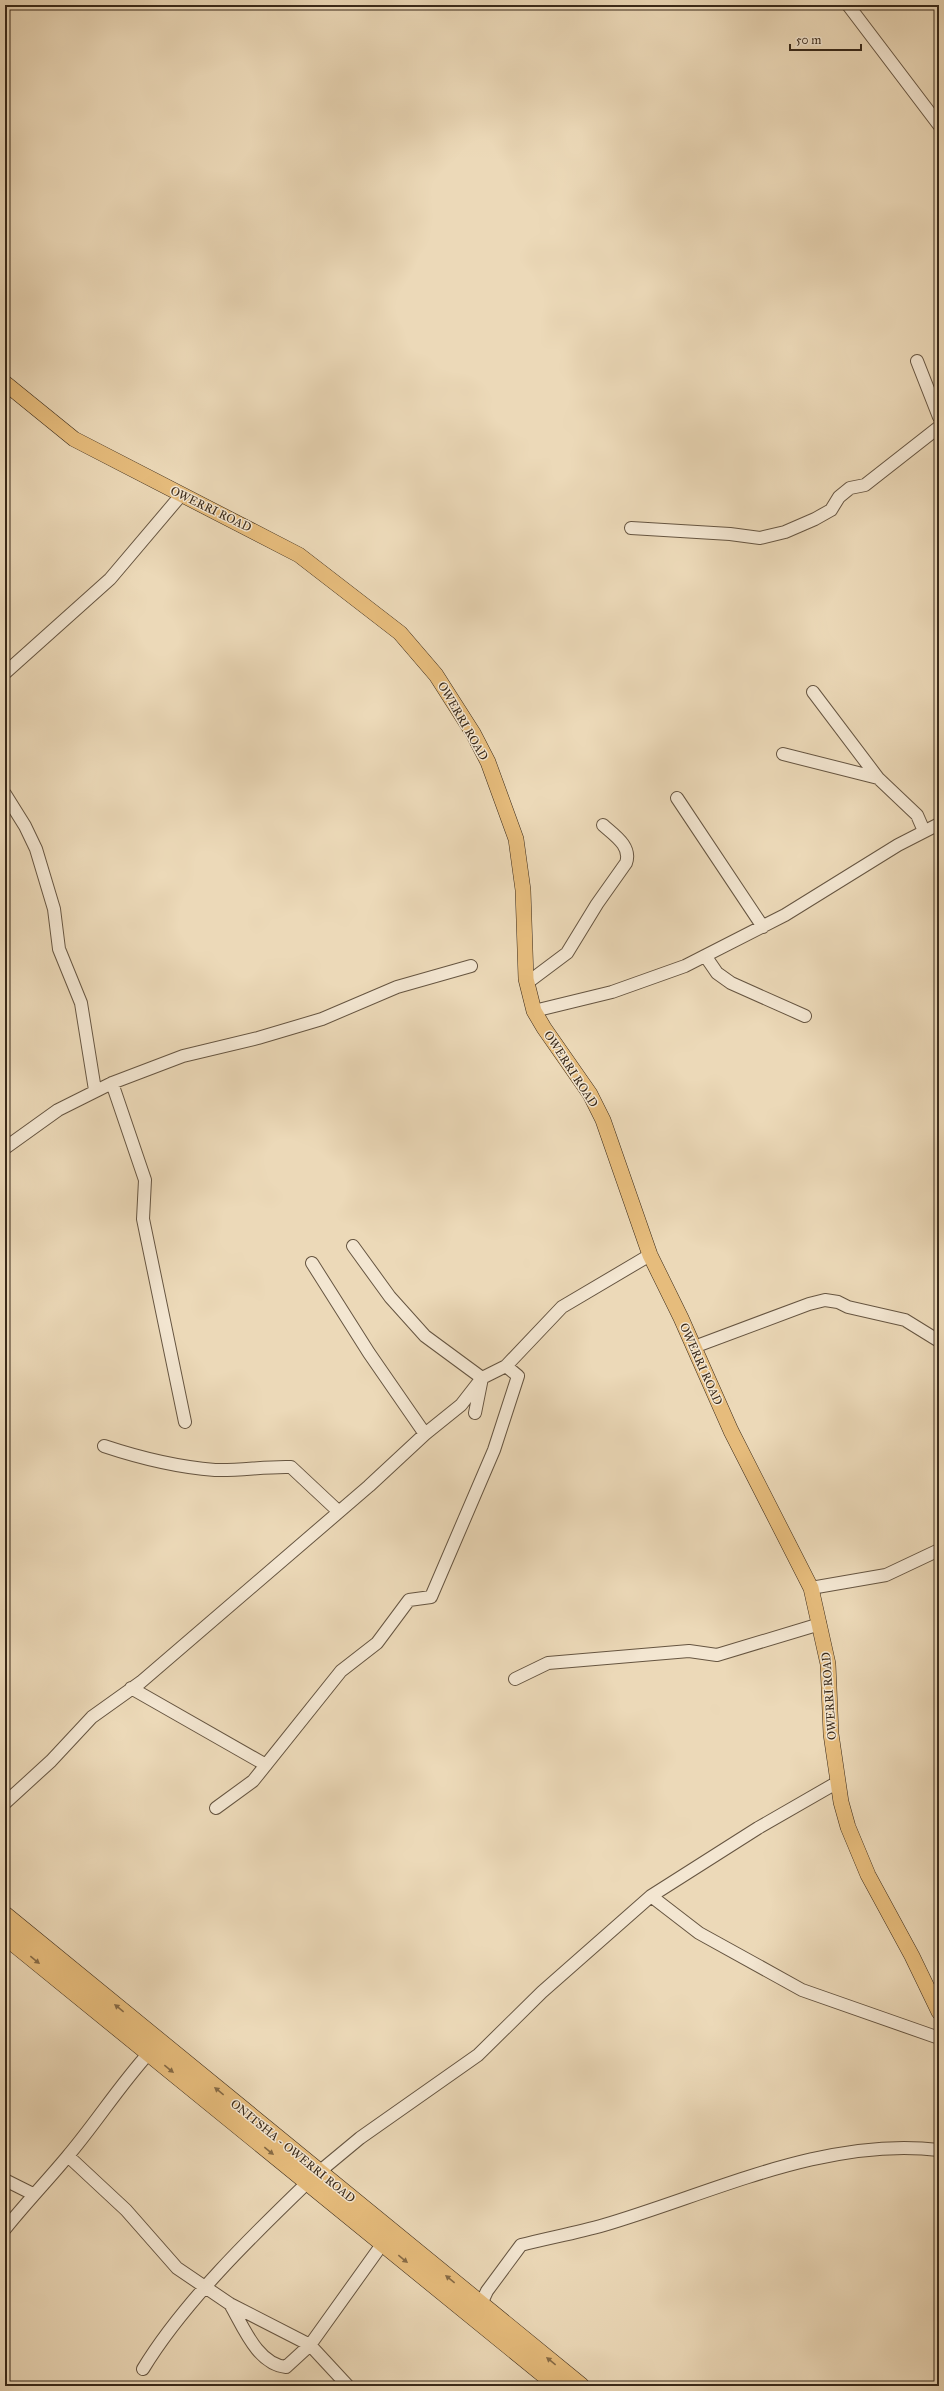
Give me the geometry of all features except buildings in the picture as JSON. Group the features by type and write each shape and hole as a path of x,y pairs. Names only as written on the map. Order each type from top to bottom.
{"highway":[{"name":"ONITSHA - OWERRI ROAD","path":"5,1916 313,2177 383,2243 556,2385"},
{"name":"ONITSHA - OWERRI ROAD","path":"5,1936 149,2053 481,2304 581,2386"}],"main road":[{"name":"OWERRI ROAD","path":"5,383 74,439 299,555 400,633 436,675 473,733 488,762 516,839 523,890 526,983 534,1011 544,1028 590,1094 603,1120 650,1255 694,1347 731,1431 811,1588 828,1664 831,1734 838,1782 845,1814 857,1850 939,2012"}],"street":[{"path":"848,5 939,126"},
{"path":"917,361 939,417"},
{"path":"631,528 730,534 760,538 785,532 831,510 839,497 850,488 865,485 939,427"},
{"path":"5,673 110,579 182,494"},
{"path":"813,692 878,778 917,815 924,831"},
{"path":"783,754 878,778"},
{"path":"5,794 26,826 36,849 54,909 59,949 81,1003 95,1090"},
{"path":"677,798 763,927"},
{"path":"534,1011 612,992 706,957 763,927 924,831 939,824"},
{"path":"526,983 566,953 597,904 626,864 628,858 626,850 619,840 603,825"},
{"path":"706,957 717,973 731,983 804,1016"},
{"path":"5,1148 58,1110 95,1090 183,1056 258,1038 322,1019 397,987 471,966"},
{"path":"112,1084 145,1180 143,1219 185,1422"},
{"path":"353,1246 390,1296 425,1336 482,1378"},
{"path":"5,1803 51,1761 92,1717 140,1682 369,1486 425,1434 461,1405 482,1378 506,1366 562,1307 650,1255"},
{"path":"312,1263 369,1354 425,1434"},
{"path":"694,1347 809,1304 825,1300 905,1320 939,1341"},
{"path":"216,1808 253,1781 341,1671 377,1643 409,1600 431,1597 494,1450 518,1376 506,1366"},
{"path":"475,1413 482,1378"},
{"path":"104,1446 147,1460 216,1470 270,1466 291,1467 338,1511"},
{"path":"811,1588 886,1575 939,1550"},
{"path":"514,1680 548,1663 689,1651 718,1654 820,1624"},
{"path":"130,1688 266,1764"},
{"path":"143,2369 155,2349 206,2288 267,2221 313,2177 360,2138 478,2055 542,1992 651,1896 758,1828 838,1782"},
{"path":"651,1896 699,1933 802,1990 939,2038"},
{"path":"5,2228 33,2194 68,2156 124,2081 149,2053"},
{"path":"481,2304 487,2291 521,2245 603,2225 786,2166 848,2152 887,2147 939,2150"},
{"path":"68,2156 126,2210 176,2268 230,2304 310,2345 348,2386"},
{"path":"5,2180 33,2194"},
{"path":"230,2304 260,2353 274,2366 286,2367 310,2345 383,2243"}]}
